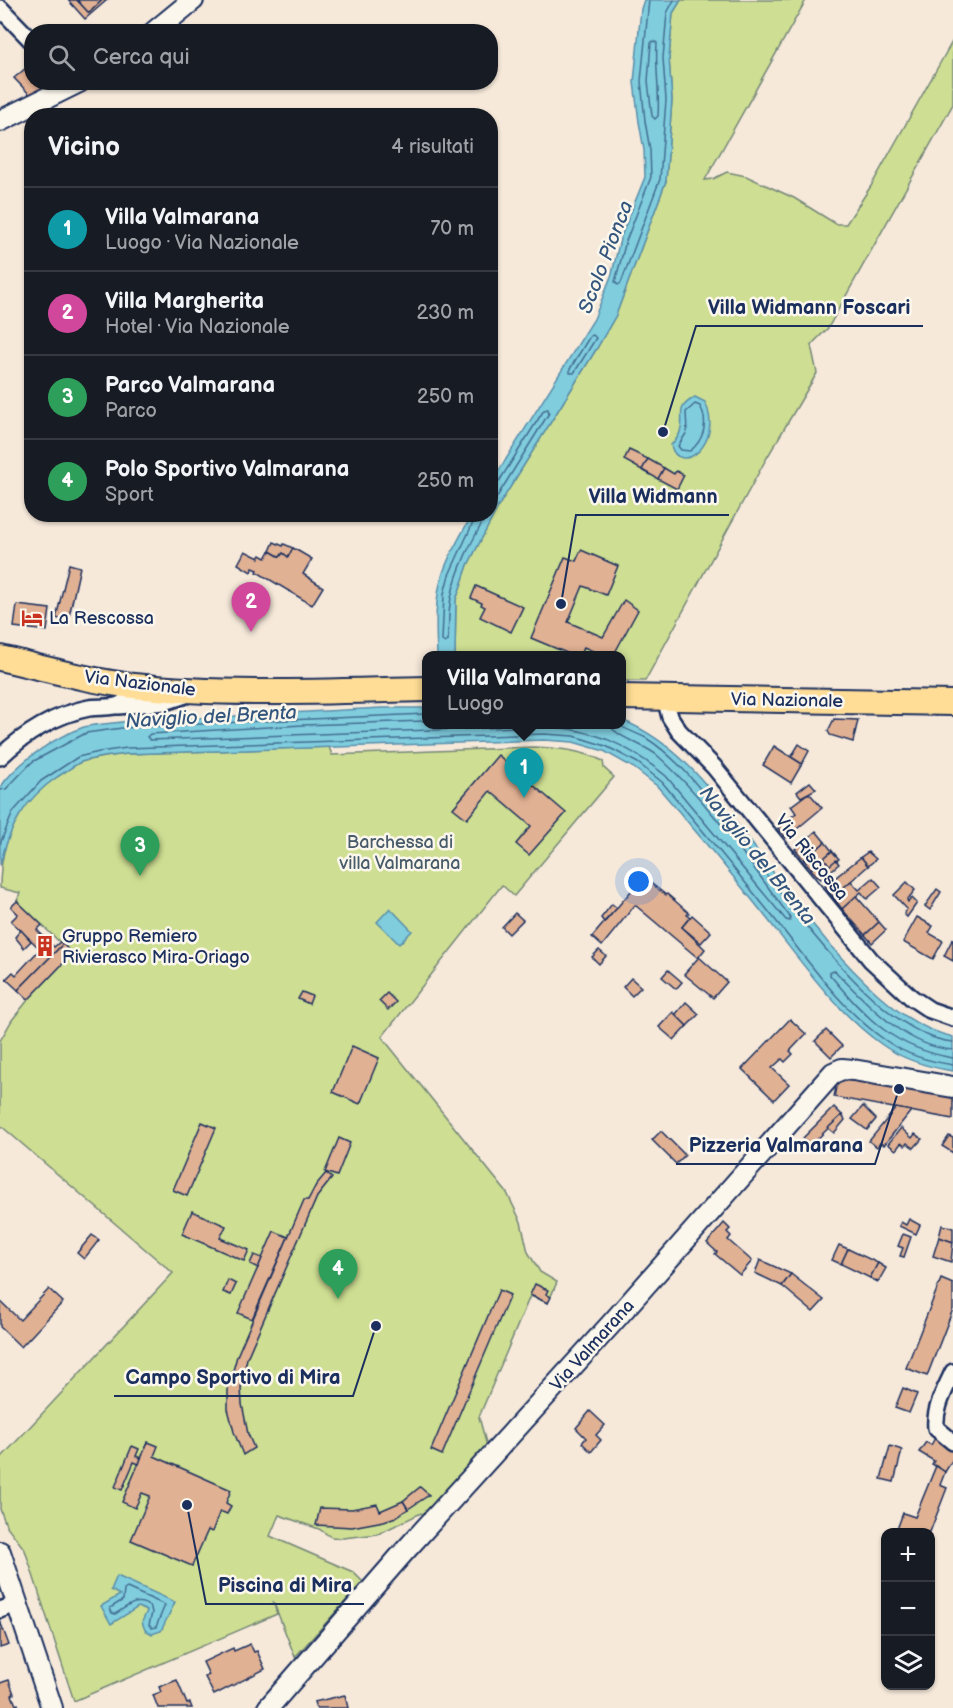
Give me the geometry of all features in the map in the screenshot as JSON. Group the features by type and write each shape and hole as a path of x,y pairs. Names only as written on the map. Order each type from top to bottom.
{"main road":[{"name":"Via Nazionale","path":"0,658 108,682 194,691 236,693 422,689"},
{"name":"Via Nazionale","path":"626,696 953,703"}],"street":[{"path":"164,24 193,0"},
{"path":"0,8 24,33"},
{"path":"26,108 61,90"},
{"path":"0,121 24,109"},
{"path":"89,708 105,692 108,682"},
{"path":"118,706 126,701 132,686"},
{"path":"0,757 20,739 37,728 66,715 89,708 173,701 194,691"},
{"name":"Via Riscossa","path":"665,698 670,717 679,731 714,767 871,960 912,998 930,1010 953,1018"},
{"name":"Via Valmarana","path":"268,1708 403,1553 612,1323 833,1073 842,1069 853,1070 953,1087"},
{"path":"953,1372 940,1400 935,1418 936,1428 953,1442"},
{"path":"0,1552 9,1607 52,1708"}],"green space":[{"path":"681,0 806,0 705,180 727,172 746,176 794,198 836,224 846,224 871,186 953,40 953,104 828,328 811,345 817,373 765,461 645,681 626,681 626,651 455,651 456,600 468,565 490,522 498,522 499,505 616,315 666,181 672,100 669,58 673,13"},
{"name":"Barchessa di villa Valmarana","path":"329,747 332,755 533,747 560,749 586,754 603,761 604,768 614,777 514,896 502,885 382,1037 507,1193 521,1222 528,1252 540,1272 557,1282 548,1303 530,1296 479,1417 488,1450 424,1515 421,1513 378,1534 343,1538 331,1537 319,1529 279,1515 270,1536 353,1572 363,1582 295,1657 273,1601 277,1614 74,1701 25,1550 6,1525 0,1509 0,1459 173,1273 0,1125 0,1041 12,1020 28,1000 72,954 17,901 20,893 0,888 3,854 14,825 32,799 57,777 81,762 127,754"}],"water":[{"path":"644,0 681,0 673,13 669,58 672,100 666,181 616,315 498,507 498,472 594,319 612,274 620,239 645,177 644,150 634,82 641,9"},
{"path":"695,397 705,402 710,418 709,431 705,443 698,452 690,457 682,458 675,454 671,445 679,434 684,405"},
{"path":"468,522 490,522 468,565 456,600 455,651 437,651 438,593 443,573"},
{"name":"Naviglio del Brenta","path":"382,708 422,708 422,729 626,729 626,722 661,742 694,771 723,805 819,932 865,982 905,1016 927,1028 953,1037 953,1071 907,1059 889,1050 864,1031 833,1001 739,883 657,786 634,768 604,751 573,742 544,740 127,754 92,759 81,762 57,777 27,805 8,838 0,865 0,788 7,779 37,752 73,731 88,726 121,722"},
{"path":"390,908 412,931 399,944 377,922"},
{"path":"117,1576 175,1602 161,1631 152,1634 145,1630 142,1622 147,1611 138,1607 111,1624 101,1606 120,1595 111,1590"}],"building":[{"path":"68,0 77,0 89,13 102,0 107,0 85,19"},
{"path":"77,0 102,0 89,13"},
{"path":"24,70 24,89 14,78"},
{"path":"25,90 40,90 32,97"},
{"path":"629,450 648,459 642,470 624,460"},
{"path":"648,459 664,468 658,479 642,470"},
{"path":"664,468 674,474 676,471 684,475 677,489 658,479"},
{"path":"274,542 293,548 288,557 283,553 280,557 270,551"},
{"path":"293,548 312,559 303,574 323,587 312,605 257,572 258,570 253,568 251,572 238,564 245,551 259,558 261,555 266,558 270,551 280,557 283,553 288,557"},
{"path":"581,550 618,566 606,595 583,586 568,622 603,637 624,600 638,610 616,651 593,651 584,647 583,651 562,651 531,638 565,557 576,561"},
{"path":"69,564 80,567 68,621 56,618"},
{"path":"476,586 523,607 511,632 480,617 485,607 471,598"},
{"name":"La Rescossa","path":"17,605 50,609 47,631 14,627"},
{"path":"834,719 858,720 853,742 830,735 828,731"},
{"path":"799,744 809,751 802,764 791,757"},
{"path":"774,746 802,764 791,783 763,765"},
{"path":"498,755 566,813 529,855 516,844 531,826 490,791 467,819 453,808"},
{"path":"810,782 816,789 801,797 797,792"},
{"path":"810,794 822,808 786,838 778,828 796,813 791,806"},
{"path":"816,831 825,842 816,850 807,839"},
{"path":"807,839 816,850 825,842 832,851 824,858 830,866 824,870 819,862 811,869 804,860 811,854 802,843"},
{"path":"802,843 811,854 804,860 795,849"},
{"path":"832,851 839,859 830,866 824,858"},
{"path":"868,852 876,859 868,866 861,857"},
{"path":"861,857 868,866 833,897 825,886"},
{"path":"836,860 839,864 821,879 817,876"},
{"path":"819,862 824,870 817,876 811,869"},
{"path":"643,877 689,913 687,915 690,917 682,927 705,949 698,958 635,905 602,946 592,937"},
{"path":"873,878 881,887 867,899 861,892 842,909 833,897 851,881 859,890"},
{"path":"907,882 915,890 907,900 908,902 912,898 917,903 907,917 904,914 907,909 894,895"},
{"path":"937,889 941,892 930,910 925,906"},
{"path":"856,896 879,922 865,935 842,909"},
{"name":"Gruppo Remiero Rivierasco Mira-Oriago","path":"17,901 42,925 37,930 54,947 60,942 63,944 18,990 6,979 13,972 16,975 40,949 11,921 18,914 11,907"},
{"path":"612,904 617,908 604,922 601,918"},
{"path":"515,913 523,920 509,934 502,927"},
{"path":"692,915 711,932 701,943 682,927"},
{"path":"917,917 933,926 929,933 943,941 933,959 903,942"},
{"path":"879,922 886,930 872,943 865,935"},
{"path":"21,930 31,941 24,948 15,937"},
{"path":"953,938 953,961 944,956"},
{"path":"63,944 72,954 28,1000 18,990"},
{"path":"599,950 606,956 599,964 592,957"},
{"path":"699,957 727,982 713,998 684,974"},
{"path":"668,970 682,982 676,989 662,977"},
{"path":"631,978 641,987 632,996 623,987"},
{"path":"302,992 312,996 309,1004 298,999"},
{"path":"387,993 396,1002 388,1010 379,1001"},
{"path":"686,1002 699,1014 687,1026 675,1015"},
{"path":"673,1012 687,1026 674,1040 659,1027"},
{"path":"790,1019 806,1034 790,1051 793,1054 785,1062 782,1059 772,1068 789,1084 774,1100 742,1069"},
{"path":"826,1030 842,1046 831,1057 815,1041"},
{"path":"352,1046 379,1058 360,1104 333,1092"},
{"path":"838,1077 953,1098 953,1119 834,1097"},
{"path":"863,1106 876,1119 867,1130 852,1119"},
{"path":"834,1107 842,1115 811,1145 803,1138"},
{"path":"896,1108 911,1111 884,1145 880,1143 877,1147 869,1141"},
{"path":"842,1115 845,1120 834,1133 828,1128"},
{"path":"202,1122 216,1128 187,1196 173,1190"},
{"path":"901,1128 912,1138 915,1134 922,1139 914,1148 907,1143 905,1146 901,1143 896,1150 888,1144"},
{"path":"661,1131 685,1155 676,1164 652,1140"},
{"path":"949,1136 953,1138 953,1153 942,1146"},
{"path":"339,1138 350,1143 337,1176 325,1172"},
{"path":"326,1173 332,1178 317,1197 247,1358 241,1388 242,1404 248,1434 254,1448 243,1455 228,1409 228,1389 237,1356 304,1200 308,1200"},
{"path":"192,1211 226,1226 220,1238 249,1250 244,1261 182,1234"},
{"path":"909,1219 920,1225 916,1234 899,1226 901,1222 906,1225"},
{"path":"724,1223 730,1229 727,1232 731,1236 728,1240 752,1261 740,1275 715,1254 717,1252 707,1243"},
{"path":"942,1225 953,1228 953,1242 939,1237"},
{"path":"274,1231 288,1237 252,1319 238,1313"},
{"path":"903,1234 911,1237 904,1257 900,1256 903,1248 898,1246"},
{"path":"92,1235 99,1240 84,1259 77,1253"},
{"path":"939,1237 953,1242 951,1262 933,1256"},
{"path":"839,1245 848,1249 841,1264 832,1260"},
{"path":"848,1249 878,1263 870,1278 841,1264"},
{"path":"254,1255 262,1258 258,1268 250,1264"},
{"path":"760,1260 791,1274 782,1286 755,1273"},
{"path":"878,1263 886,1268 878,1282 870,1278"},
{"path":"791,1274 824,1300 813,1312 782,1286"},
{"path":"941,1279 953,1284 953,1309 927,1376 906,1368"},
{"path":"228,1280 236,1284 231,1295 223,1292"},
{"path":"535,1284 548,1290 546,1294 551,1297 548,1303 530,1295"},
{"path":"49,1289 63,1302 21,1347 0,1327 0,1301 20,1320"},
{"path":"499,1290 510,1295 442,1455 431,1450"},
{"path":"903,1388 917,1394 909,1413 895,1408"},
{"path":"590,1411 605,1425 596,1435 601,1440 591,1452 582,1443 586,1438 576,1428"},
{"path":"935,1438 953,1449 953,1459 945,1472 932,1464 934,1461 919,1452 926,1442 931,1445"},
{"path":"148,1442 158,1446 154,1456 231,1490 226,1503 231,1506 227,1514 220,1511 212,1532 208,1530 192,1566 131,1540 150,1496 142,1493 135,1508 122,1502"},
{"path":"132,1446 139,1449 136,1456 141,1458 139,1464 134,1462 122,1490 115,1487"},
{"path":"890,1446 902,1450 894,1482 881,1479"},
{"path":"936,1466 945,1472 940,1485 947,1488 932,1528 897,1528 903,1513 915,1517"},
{"path":"420,1487 429,1495 408,1509 403,1501"},
{"path":"403,1501 408,1509 384,1521 352,1527 316,1525 320,1508 352,1509 377,1504 380,1511"},
{"path":"0,1621 9,1645 0,1648"},
{"path":"250,1644 254,1652 257,1651 265,1669 214,1695 205,1677 209,1675 203,1662 233,1648 234,1651"},
{"path":"9,1680 14,1694 12,1695 19,1708 0,1708 0,1683"},
{"path":"177,1680 187,1704 190,1703 192,1708 158,1708 153,1695 161,1692 159,1687"},
{"path":"345,1695 348,1708 316,1708 314,1702"}],"place":[{"name":"Villa Widmann Foscari","path":"663,432"},
{"name":"Villa Widmann","path":"561,604"},
{"name":"La Rescossa","path":"32,618"},
{"name":"Villa Margherita","path":"251,632"},
{"name":"Villa Valmarana","path":"524,798"},
{"name":"Parco Valmarana","path":"140,876"},
{"name":"Gruppo Remiero Rivierasco Mira-Oriago","path":"45,946"},
{"name":"Pizzeria Valmarana","path":"899,1089"},
{"name":"Polo Sportivo Valmarana","path":"338,1299"},
{"name":"Campo Sportivo di Mira","path":"376,1326"},
{"name":"Piscina di Mira","path":"187,1505"}],"water label":[{"name":"Scolo Pionca","path":"605,257"}]}
